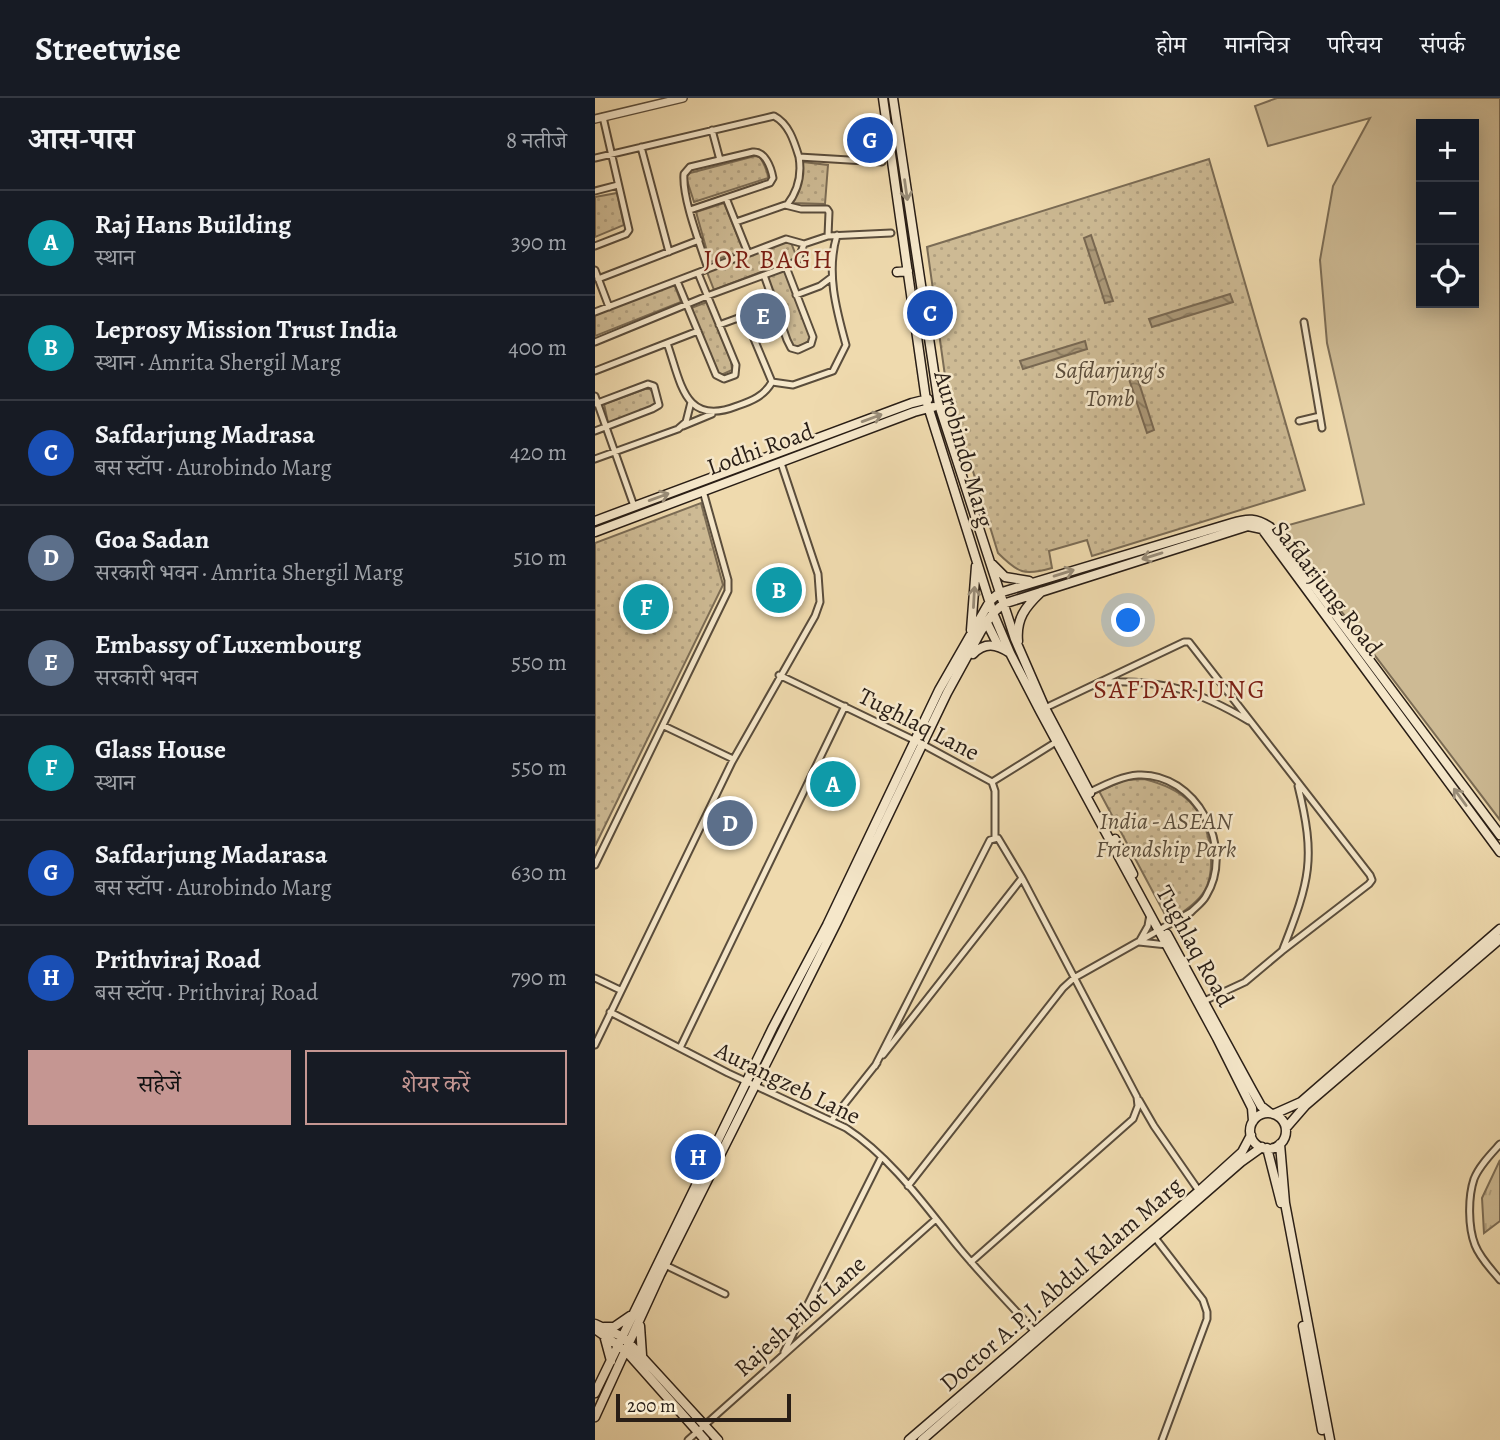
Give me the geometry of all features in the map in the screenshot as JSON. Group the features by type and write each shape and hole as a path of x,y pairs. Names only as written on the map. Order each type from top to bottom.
{"main road":[{"name":"Aurobindo Marg","path":"883,98 927,404 993,613"},
{"path":"873,99 883,98"},
{"name":"Aurobindo Marg","path":"893,98 903,138 938,401 1003,604"},
{"path":"897,272 908,271"},
{"name":"Lodhi Road","path":"595,532 938,401"},
{"name":"Lodhi Road","path":"595,521 912,403 927,404"},
{"name":"Safdarjung Road","path":"999,593 1245,519 1258,519 1271,527 1500,835"},
{"name":"Safdarjung Road","path":"1003,604 1248,526 1262,529 1500,852"},
{"path":"988,559 1005,578 1035,582"},
{"path":"971,633 976,560"},
{"path":"1093,564 1095,574"},
{"path":"1020,650 1017,631 1021,615 1043,590"},
{"path":"919,742 939,690 990,601 999,593"},
{"path":"595,1393 611,1361 641,1321 751,1084 919,742 993,613 1003,604"},
{"name":"Tughlaq Road","path":"1003,604 1056,742 1261,1106 1272,1114"},
{"name":"Tughlaq Road","path":"993,613 1010,653 1043,709 1150,914 1162,930 1167,945 1202,1002 1252,1108 1253,1121"},
{"path":"988,623 999,647"},
{"path":"967,661 985,645 999,647 1010,653"},
{"path":"1239,1159 1251,1135 1253,1121 1261,1114 1272,1114 1301,1102 1500,929"},
{"path":"1239,1159 1280,1144 1286,1128 1306,1105 1500,939"},
{"path":"595,1417 614,1375 635,1311 751,1084"},
{"path":"1272,1114 1281,1118 1286,1128"},
{"path":"1251,1135 1255,1143 1264,1148 1281,1203 1324,1440"},
{"path":"1280,1144 1285,1203 1330,1440"},
{"name":"Doctor A.P.J. Abdul Kalam Marg","path":"922,1440 1199,1191 1239,1159"},
{"name":"Doctor A.P.J. Abdul Kalam Marg","path":"909,1440 1156,1239 1239,1159"},
{"path":"596,1326 614,1327 635,1311"},
{"path":"641,1321 639,1342 645,1361"},
{"path":"596,1326 604,1335 625,1344 700,1428 717,1440"},
{"path":"596,1326 625,1344 645,1361 700,1428 705,1440"},
{"path":"604,1335 611,1361"},
{"path":"614,1375 624,1368 635,1366 649,1374"}],"street":[{"path":"595,246 626,234 629,230 599,118 683,98"},
{"path":"595,158 774,116 782,120 789,130 801,168 798,186 787,205"},
{"path":"712,130 720,160"},
{"path":"641,148 669,252"},
{"path":"690,210 770,183 773,177 761,153 753,152 686,170 684,184 690,210 708,269"},
{"path":"799,157 882,162"},
{"path":"595,191 618,186"},
{"path":"726,198 748,253"},
{"path":"736,222 787,205 827,209 828,236"},
{"path":"595,312 786,239 804,244 828,236 891,233"},
{"path":"772,382 793,385 828,374 836,368 846,345 837,318 832,276 832,254 837,235"},
{"path":"598,279 699,240"},
{"path":"595,342 686,304 786,267 798,260 804,244"},
{"path":"764,275 791,348 798,350 813,341 813,337 786,267"},
{"path":"595,270 609,307"},
{"path":"677,281 716,375 724,379 730,378 735,375 736,365 698,273"},
{"path":"796,295 820,286 832,276"},
{"path":"719,325 774,305"},
{"path":"595,459 756,399 768,390 772,382 744,315"},
{"path":"1304,322 1322,428"},
{"path":"595,371 698,331"},
{"path":"667,343 691,402 683,426"},
{"path":"595,431 656,407 659,401 655,388 648,384 596,403"},
{"path":"595,396 634,506"},
{"path":"691,402 715,413"},
{"path":"1299,421 1320,416"},
{"path":"595,1045 733,759 815,616 820,602 818,574 781,463"},
{"path":"595,865 728,591 728,580 703,491"},
{"path":"1043,709 1187,641 1191,643 1372,880 1245,982 1202,1002"},
{"name":"Tughlaq Lane","path":"779,675 919,742 992,782 995,792 995,837"},
{"path":"1102,682 1154,683 1179,687 1216,702 1252,723"},
{"path":"680,1048 845,706"},
{"path":"664,726 733,759"},
{"path":"992,782 1056,742"},
{"path":"908,1186 1063,988 1075,978 1191,912 1206,897 1216,861 1214,842 1209,824 1191,795 1176,785 1151,776 1124,777 1087,793"},
{"path":"1282,951 1302,900 1310,858 1307,820 1297,783"},
{"path":"875,1066 990,840 995,837 1000,840 1023,878 1137,1097 1199,1191"},
{"path":"831,1121 1023,878"},
{"path":"1139,942 1150,914"},
{"path":"1139,942 1167,945"},
{"path":"595,978 620,990"},
{"name":"Aurangzeb Lane","path":"610,1012 751,1084 831,1121 863,1140 908,1186 971,1262 1038,1335"},
{"path":"971,1262 1133,1119 1138,1105 1137,1097"},
{"path":"1500,1144 1474,1179 1470,1209 1474,1244 1500,1280"},
{"path":"782,1355 881,1158"},
{"name":"Rajesh Pilot Lane","path":"688,1440 936,1219"},
{"path":"1156,1239 1203,1300 1207,1312 1162,1440"},
{"path":"665,1265 725,1294"}],"green space":[{"path":"1277,98 1500,98 1500,820 1278,528 1364,504 1327,343 1320,260 1333,186 1370,118 1268,146 1255,106"},
{"path":"760,157 768,178 694,202 686,177 690,173"},
{"name":"Safdarjung's Tomb","path":"1209,159 1305,490 1092,556 1087,540 1049,551 1052,568 1035,572 1016,569 998,553 946,383 927,247"},
{"path":"803,162 828,165 825,204 792,203 800,187"},
{"path":"617,193 624,225 595,237 595,197"},
{"path":"724,203 743,250 710,262 696,212"},
{"path":"790,240 797,258 714,290 707,272"},
{"path":"785,270 811,339 803,345 793,347 766,277"},
{"path":"674,284 681,302 595,336 595,315"},
{"path":"707,302 731,361 732,370 719,376 691,308"},
{"path":"650,389 655,395 656,405 608,423 604,404"},
{"path":"701,503 723,585 595,846 595,543"},
{"name":"India - ASEAN Friendship Park","path":"1144,779 1170,788 1190,802 1203,821 1210,847 1211,869 1205,890 1193,904 1169,922 1099,791 1125,780"},
{"path":"1500,1160 1500,1221 1484,1233 1482,1198"}],"water":[{"path":"1091,235 1113,301 1105,303 1084,238"},
{"path":"1230,294 1233,302 1152,327 1149,319"},
{"path":"1085,341 1087,349 1023,369 1020,361"},
{"path":"1133,364 1154,430 1147,433 1125,367"}],"place":[{"name":"Safdarjung Madarasa","path":"870,140"},
{"name":"Safdarjung Madrasa","path":"930,313"},
{"name":"Embassy of Luxembourg","path":"763,316"},
{"name":"Leprosy Mission Trust India","path":"779,590"},
{"name":"Glass House","path":"646,607"},
{"name":"Raj Hans Building","path":"833,784"},
{"name":"Goa Sadan","path":"730,823"},
{"name":"Prithviraj Road","path":"698,1157"}],"district":[{"name":"JOR BAGH","path":"769,259"},
{"name":"SAFDARJUNG","path":"1180,689"}]}
